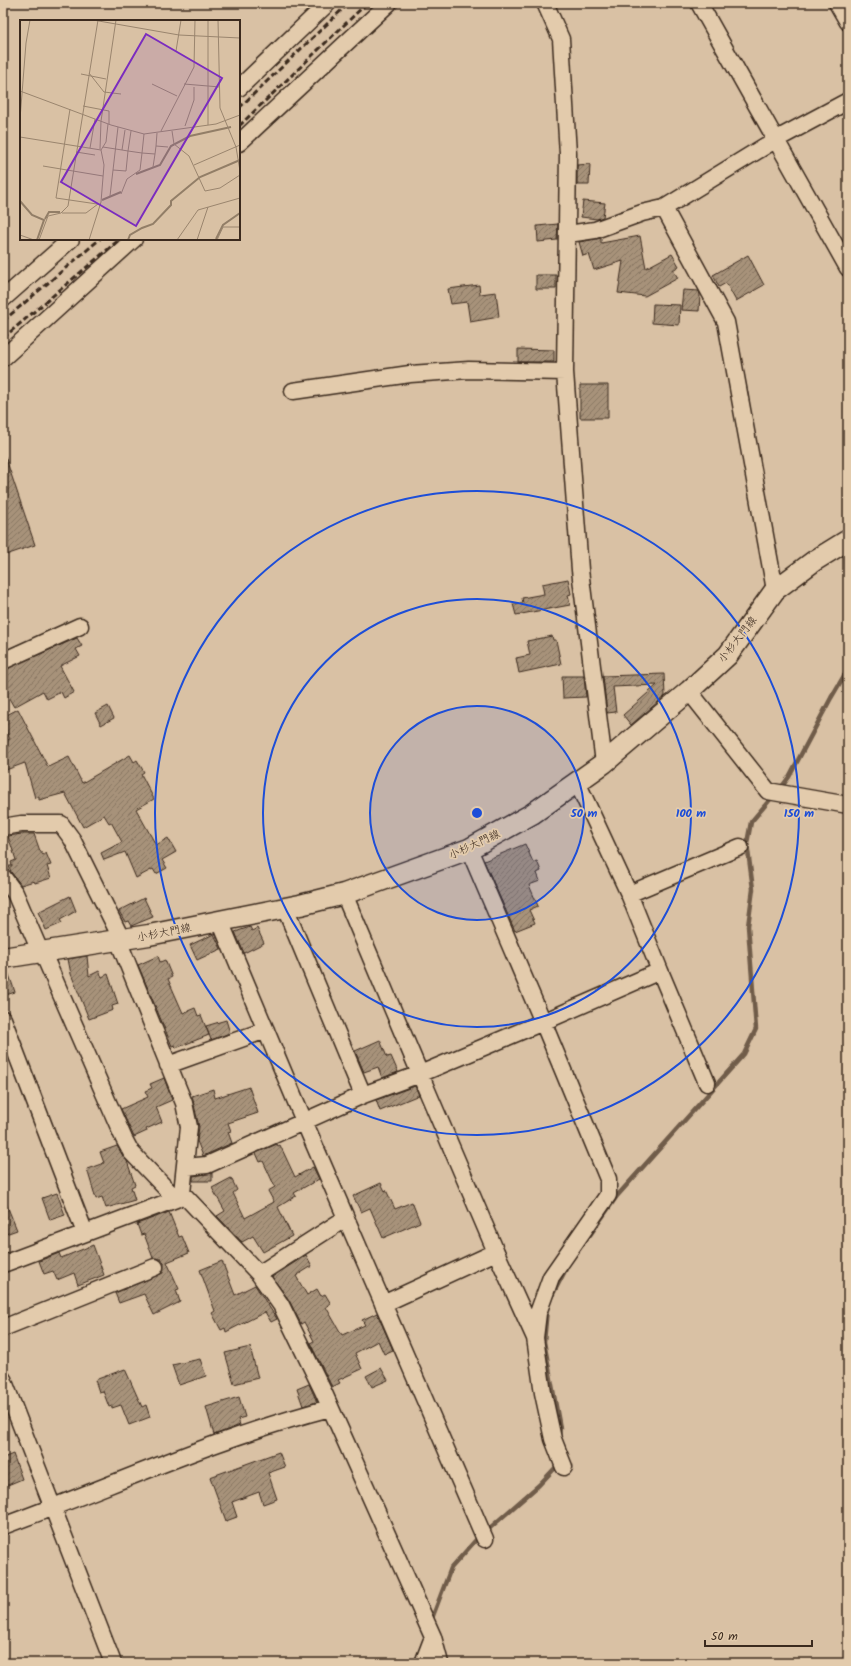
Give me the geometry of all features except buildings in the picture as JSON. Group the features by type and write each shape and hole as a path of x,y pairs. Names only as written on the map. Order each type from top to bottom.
{"main road":[{"name":"小杉大門線","path":"3,958 120,940 285,908 344,894 468,849 532,814 604,763 689,691 728,655 775,590 814,561 848,540"}],"street":[{"path":"240,87 328,3"},
{"path":"240,142 389,3"},
{"path":"544,3 561,39 568,154 565,372 580,570 604,763"},
{"path":"699,3 848,268"},
{"path":"837,3 848,22"},
{"path":"568,234 595,230 642,213 664,208 775,140 848,101"},
{"path":"664,208 726,322 775,590"},
{"path":"3,299 70,240"},
{"path":"3,358 133,240"},
{"path":"293,391 417,373 469,370 565,372"},
{"path":"3,661 80,626"},
{"path":"689,691 768,791 848,805"},
{"path":"577,782 629,894 707,1082"},
{"path":"3,827 21,824 60,824 72,839 120,940 184,1103 189,1127 185,1167 179,1196"},
{"path":"629,894 740,847"},
{"path":"468,849 543,1022 608,1179 608,1195 551,1277 538,1313 535,1338"},
{"path":"3,876 15,893 128,1145 148,1170 179,1196 259,1274 281,1306 330,1408 433,1637 440,1663"},
{"path":"344,894 496,1252 535,1338 553,1439 564,1467"},
{"path":"285,908 363,1095"},
{"path":"220,921 304,1121 484,1539"},
{"path":"185,1167 207,1165 363,1095 420,1074 660,971"},
{"path":"3,1019 84,1233"},
{"path":"168,1065 266,1030"},
{"path":"3,1264 179,1196"},
{"path":"259,1274 346,1218"},
{"path":"383,1304 496,1252"},
{"path":"3,1328 155,1267"},
{"path":"3,1379 113,1663"},
{"path":"3,1526 53,1508 181,1456 276,1422 330,1408"},
{"path":"423,1663 433,1637"}],"waterway":[{"path":"780,789 789,777 848,669"},
{"path":"590,1235 617,1196 744,1054 756,1029 748,926 753,889 747,843 751,822 773,796"},
{"path":"553,1294 566,1269"},
{"path":"547,1309 544,1342 560,1428 559,1436"},
{"path":"431,1621 451,1568 475,1541 539,1485 556,1467 556,1463"}],"railway":[{"path":"240,107 349,3"},
{"path":"240,125 367,3"},
{"path":"3,321 99,240"},
{"path":"3,338 119,240"}]}
